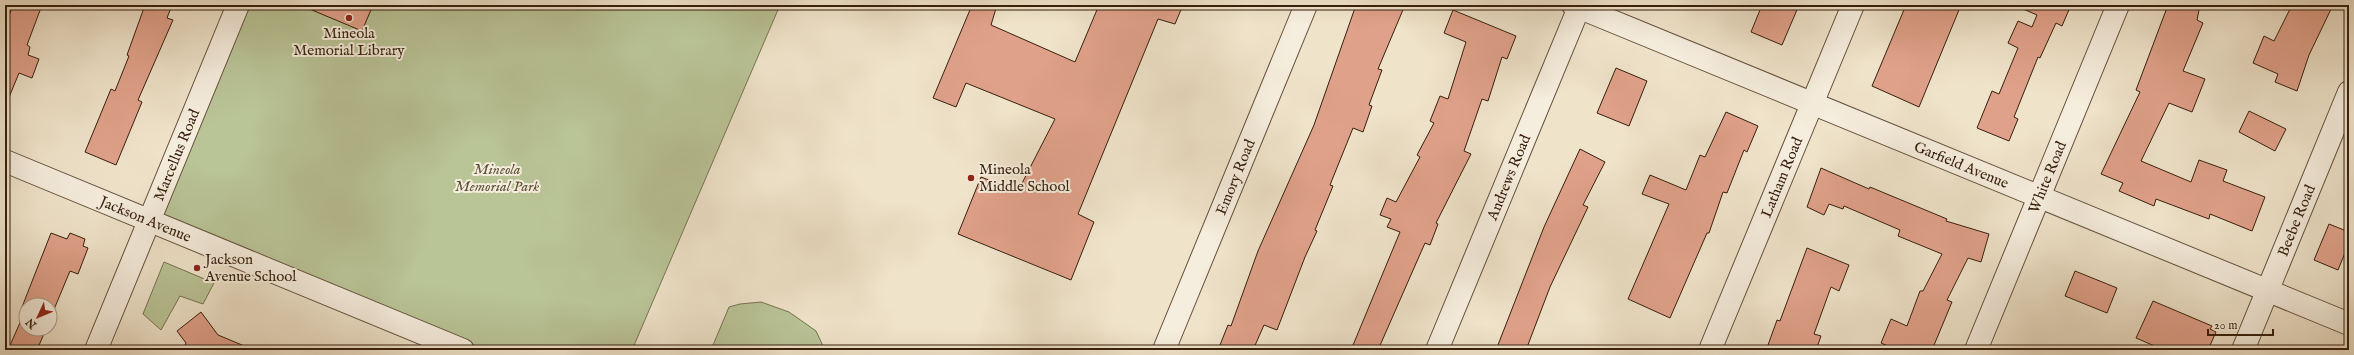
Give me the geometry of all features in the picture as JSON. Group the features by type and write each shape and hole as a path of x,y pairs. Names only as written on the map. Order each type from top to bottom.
{"street":[{"name":"Marcellus Road","path":"96,350 238,5"},
{"name":"Emory Road","path":"1164,350 1306,5"},
{"name":"Latham Road","path":"1710,350 1853,5"},
{"name":"White Road","path":"1976,350 2118,5"},
{"name":"Garfield Avenue","path":"1577,6 2349,324"},
{"name":"Andrews Road","path":"1437,350 1577,6"},
{"name":"Beebe Road","path":"2243,350 2349,92"},
{"name":"Jackson Avenue","path":"5,161 462,350"}],"green space":[{"name":"Mineola Memorial Park","path":"238,5 780,5 632,350 463,350 149,221"},
{"path":"164,262 214,283 203,304 180,296 161,330 143,314"},
{"path":"761,302 789,312 816,331 825,350 711,350 729,307 740,304"}],"building":[{"path":"13,5 42,5 27,45 30,47 28,55 39,59 32,78 19,73 5,107 5,27"},
{"path":"145,5 172,5 167,18 173,20 138,100 142,102 116,165 85,152 111,89 115,91 129,56 127,55"},
{"name":"Mineola Memorial Library","path":"300,5 373,5 362,31"},
{"path":"972,5 997,5 991,25 1075,62 1099,5 1183,5 1175,24 1158,19 1078,214 1094,222 1071,280 958,234 981,177 1018,191 1055,119 966,83 956,107 933,98"},
{"path":"1356,5 1405,5 1378,69 1382,70 1369,105 1372,106 1363,132 1353,128 1330,185 1333,186 1315,230 1317,231 1305,257 1277,330 1264,325 1253,350 1218,350 1228,325 1231,326 1258,251 1314,125"},
{"path":"1762,5 1799,5 1782,45 1751,32"},
{"path":"1906,5 1961,5 1919,107 1872,86"},
{"path":"2014,5 2071,5 2062,26 2056,23 2040,58 2038,57 2014,117 2018,119 2009,141 1977,128 1992,91 1999,94 2018,48 2008,43 2018,21 2032,27 2037,15"},
{"path":"2168,5 2200,5 2197,20 2203,23 2183,71 2205,79 2192,112 2169,103 2141,161 2191,182 2199,160 2227,170 2223,181 2265,197 2252,231 2210,214 2209,219 2156,199 2154,206 2119,191 2123,183 2101,174 2140,92 2136,90"},
{"path":"2292,5 2333,5 2309,55 2297,91 2275,82 2278,74 2253,63 2264,36 2274,41"},
{"path":"1453,10 1516,36 1507,59 1502,57 1488,101 1482,99 1464,151 1471,154 1436,223 1438,224 1430,245 1425,243 1378,350 1351,350 1400,232 1387,227 1391,219 1380,215 1387,198 1396,202 1420,157 1417,155 1434,123 1430,121 1440,96 1448,99 1466,42 1444,33"},
{"path":"1616,68 1647,81 1629,126 1597,113"},
{"path":"2249,111 2286,129 2275,151 2239,132"},
{"path":"1726,112 1758,126 1747,152 1744,150 1727,193 1723,192 1709,233 1707,233 1670,318 1628,299 1669,204 1642,194 1650,175 1686,190 1700,155 1705,157"},
{"path":"1580,149 1605,162 1583,205 1588,207 1550,287 1526,350 1496,350 1544,227"},
{"path":"1821,168 1869,189 1870,187 1947,219 1946,221 1989,234 1981,262 1968,258 1947,300 1952,302 1932,350 1897,350 1881,343 1891,319 1907,326 1920,291 1923,291 1942,254 1898,236 1900,230 1844,206 1843,209 1829,204 1824,215 1807,207"},
{"path":"2329,224 2349,232 2349,243 2338,270 2314,260"},
{"path":"51,233 67,239 70,233 85,239 83,246 88,248 78,274 70,271 58,300 58,297 26,297"},
{"path":"1807,248 1849,265 1839,291 1831,287 1814,334 1821,336 1816,350 1782,350 1768,345 1777,320 1780,321"},
{"path":"2075,271 2117,288 2107,313 2065,296"},
{"path":"2153,301 2212,326 2210,329 2216,332 2208,350 2164,350 2136,338"},
{"path":"201,312 218,335 254,350 183,350 186,343 177,331"},
{"path":"18,327 18,337 43,337 37,350 8,350"}],"place":[{"name":"Mineola Memorial Library","path":"349,18"},
{"name":"Mineola Middle School","path":"971,178"},
{"name":"Jackson Avenue School","path":"197,268"}]}
